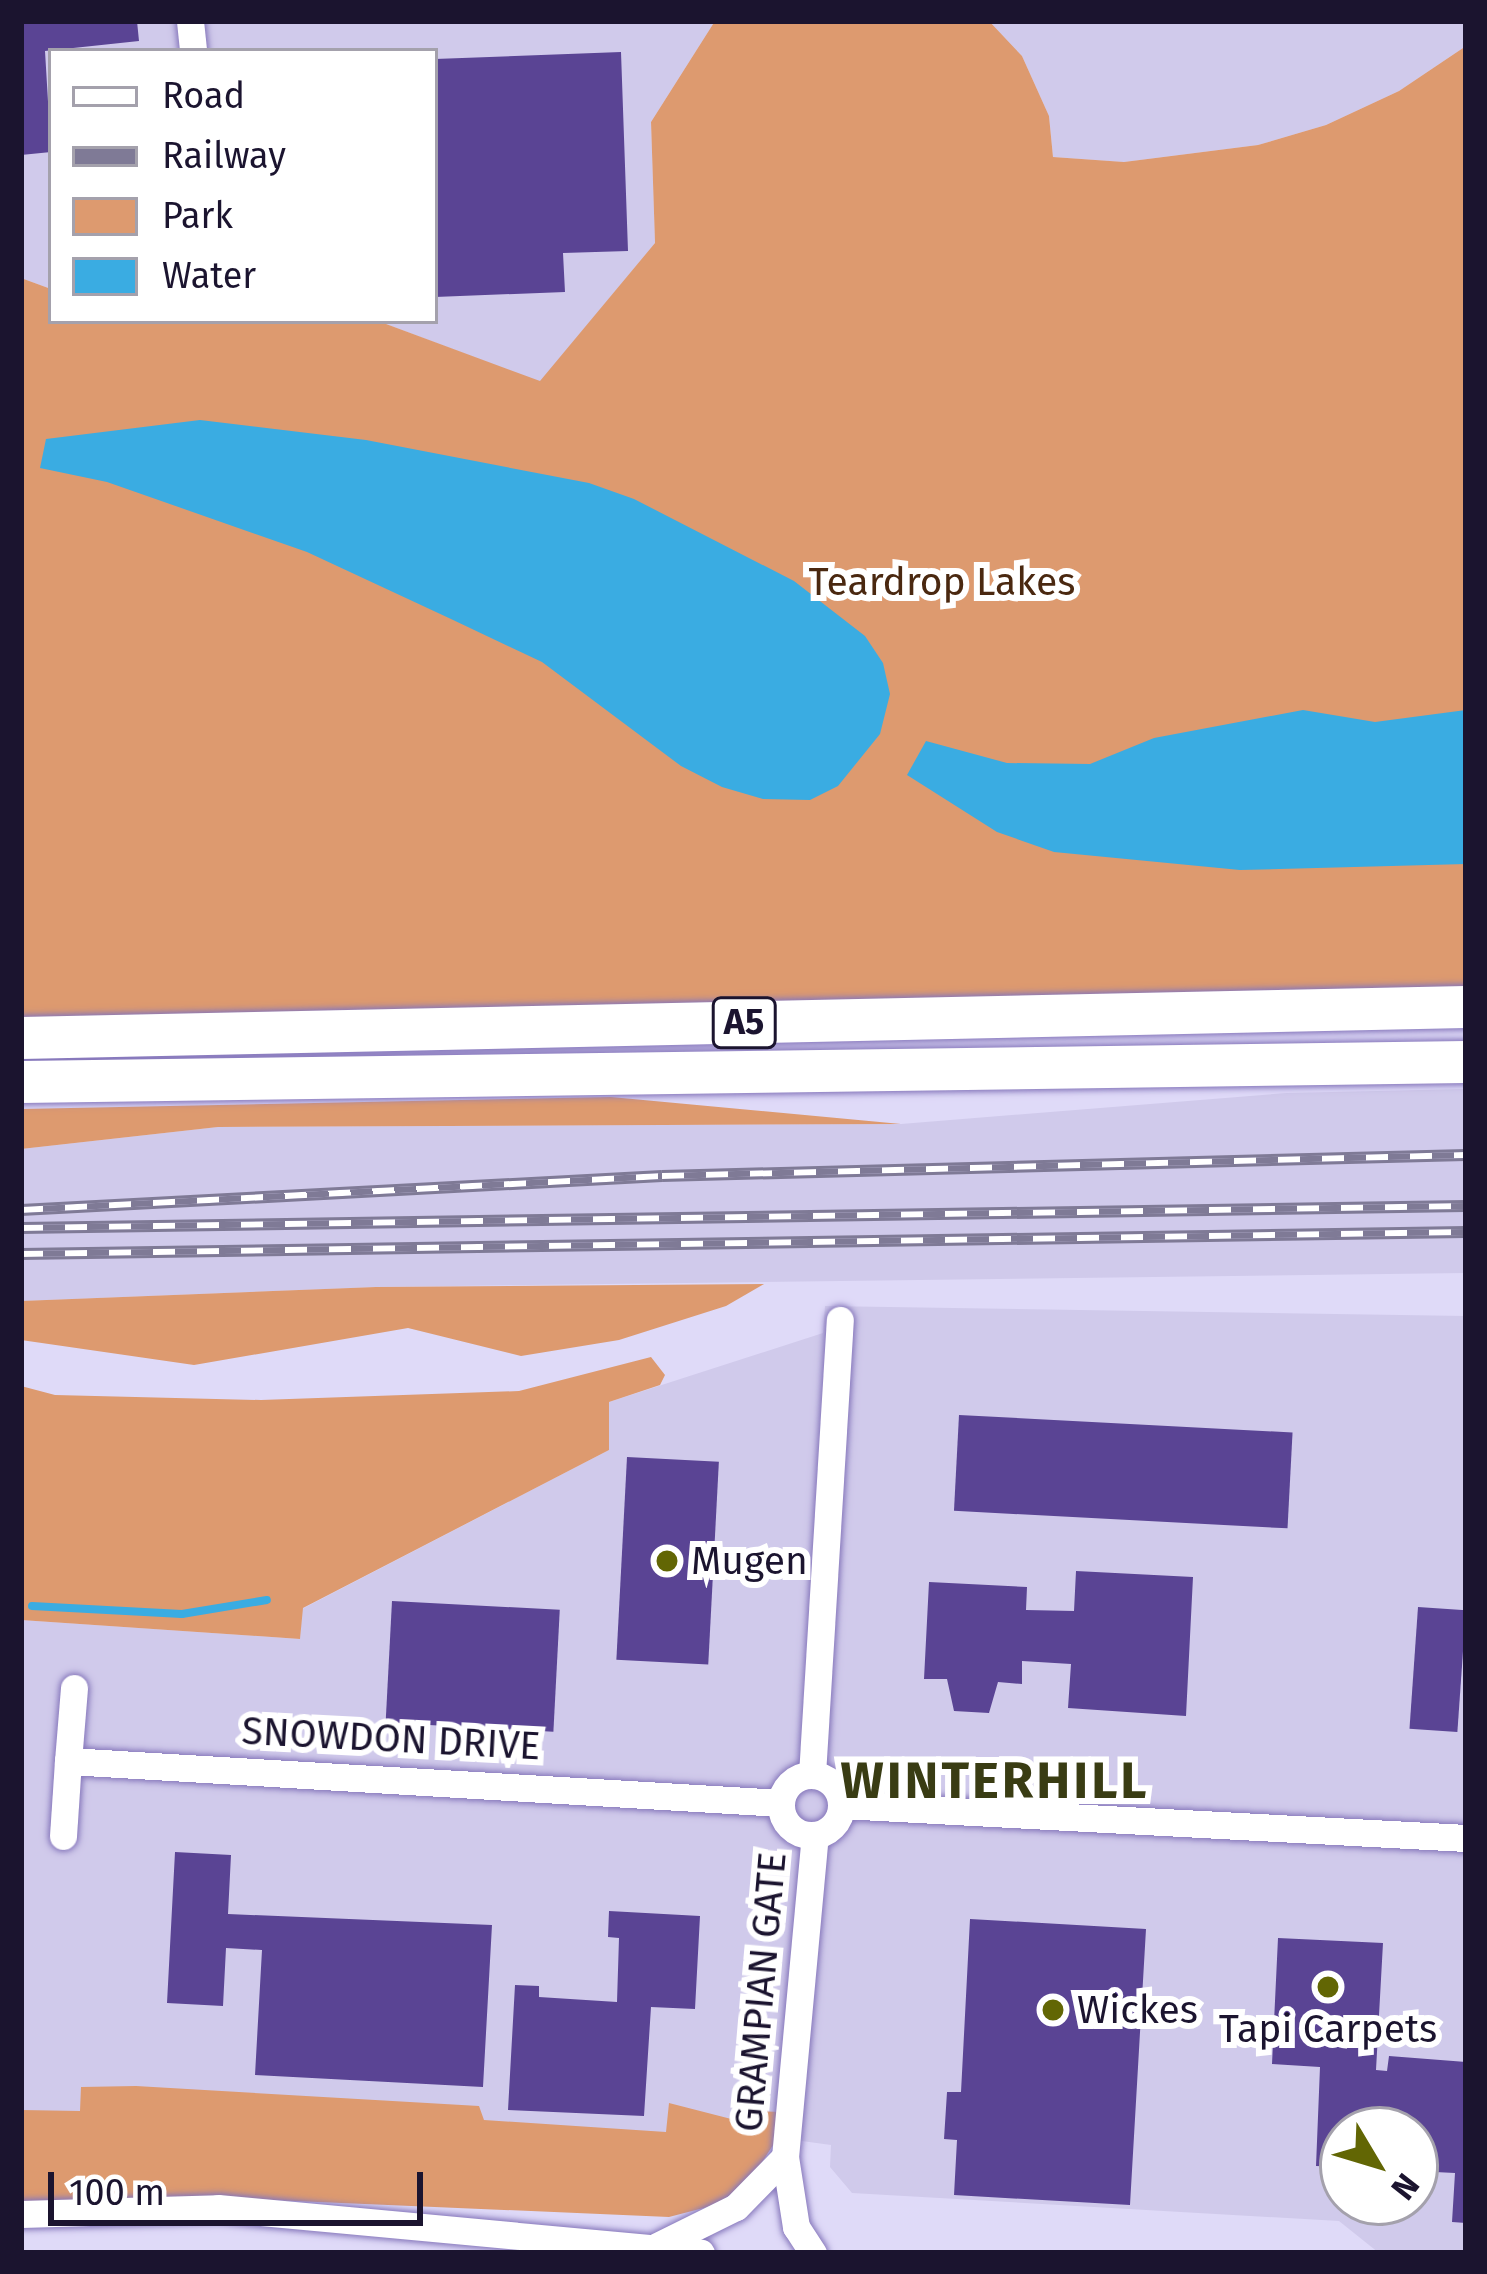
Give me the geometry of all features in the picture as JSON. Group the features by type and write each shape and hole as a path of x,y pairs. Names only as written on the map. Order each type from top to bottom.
{"highway":[{"name":"A5","path":"21,1038 1466,1007"},
{"name":"A5","path":"21,1082 1466,1062"}],"street":[{"path":"812,1775 840,1320"},
{"path":"63,1836 74,1688"},
{"name":"SNOWDON DRIVE","path":"68,1761 781,1804"},
{"path":"812,1775 835,1787 841,1805 837,1819 814,1835 788,1825 781,1804 794,1780 812,1775"},
{"path":"841,1805 1466,1838"},
{"name":"GRAMPIAN GATE","path":"814,1835 785,2157 796,2227 814,2253"},
{"name":"GRAMPIAN GATE","path":"657,2246 736,2207 785,2157"},
{"path":"21,2214 218,2208 700,2253"}],"shaded area":[{"path":"21,21 715,21 651,122 655,243 540,382 386,324 438,324 438,48 48,48 48,288 21,278"},
{"path":"989,21 1466,21 1466,46 1399,91 1326,125 1258,145 1124,162 1053,157 1049,116 1022,56"},
{"path":"1466,1089 1466,1273 376,1287 21,1301 21,1149 218,1127 901,1124 1287,1093"},
{"path":"825,1306 1466,1316 1466,2253 1379,2253 1345,2226 1439,2226 1439,2106 1319,2106 1319,2220 852,2193 830,2167 831,2145 722,2130 698,2145 21,2114 21,1620 300,1639 302,1609 609,1450 609,1402 823,1333"}],"green space":[{"name":"Teardrop Lakes","path":"715,21 989,21 1022,56 1049,116 1053,157 1124,162 1258,145 1326,125 1399,91 1466,46 1466,1007 21,1038 21,278 48,288 48,324 386,324 540,381 655,243 651,122"},
{"path":"611,1097 901,1124 218,1127 21,1149 21,1109"},
{"path":"764,1284 726,1306 619,1340 521,1356 408,1328 194,1365 21,1340 21,1301 376,1287"},
{"path":"651,1357 665,1375 660,1385 609,1402 609,1450 303,1608 300,1639 21,1620 21,1386 55,1395 261,1400 519,1391"},
{"path":"136,2086 479,2106 484,2120 666,2132 669,2103 739,2121 756,2111 780,2112 775,2142 750,2181 719,2204 669,2217 248,2199 21,2206 21,2110 80,2111 81,2087"}],"water":[{"name":"Teardrop Lakes","path":"200,420 366,440 589,483 634,499 794,581 865,636 883,663 890,694 880,734 838,786 810,800 763,799 722,787 681,766 542,662 451,619 307,552 107,482 40,468 46,439"},
{"path":"1303,710 1375,722 1466,710 1466,864 1240,870 1054,852 997,832 907,775 926,741 1007,763 1090,764 1154,738"}],"building":[{"path":"21,21 137,21 139,41 45,51 48,152 21,155"},
{"path":"621,52 628,251 563,253 565,292 438,297 438,59"},
{"path":"959,1415 1293,1432 1288,1528 954,1511"},
{"name":"Mugen","path":"627,1457 719,1462 708,1665 616,1660"},
{"path":"1076,1571 1193,1577 1186,1716 1068,1708 1071,1664 1022,1661 1022,1684 998,1682 989,1713 954,1711 947,1679 924,1679 929,1582 1027,1587 1026,1610 1074,1611"},
{"path":"392,1601 560,1610 553,1732 386,1723"},
{"path":"1418,1607 1466,1610 1457,1732 1409,1729"},
{"path":"175,1852 231,1855 228,1914 492,1925 483,2087 255,2075 262,1950 226,1948 223,2006 167,2003"},
{"path":"609,1911 700,1916 695,2009 651,2007 644,2116 508,2110 515,1985 539,1986 539,1997 617,2002 619,1938 608,1937"},
{"name":"Wickes","path":"970,1919 1146,1929 1130,2205 954,2195 957,2140 944,2139 947,2092 961,2092"},
{"name":"Tapi Carpets","path":"1278,1938 1383,1943 1376,2070 1387,2071 1389,2056 1466,2062 1466,2223 1452,2222 1455,2173 1439,2172 1439,2106 1319,2106 1316,2166 1320,2067 1272,2064"}],"waterway":[{"path":"32,1606 182,1614 267,1600"}],"railway":[{"path":"21,1210 662,1176 1466,1155"},
{"path":"21,1228 1466,1206"},
{"path":"21,1254 1466,1232"}],"place":[{"name":"Mugen","path":"667,1561"},
{"name":"Tapi Carpets","path":"1328,1987"},
{"name":"Wickes","path":"1053,2010"}],"district":[{"name":"WINTERHILL","path":"995,1781"}]}
